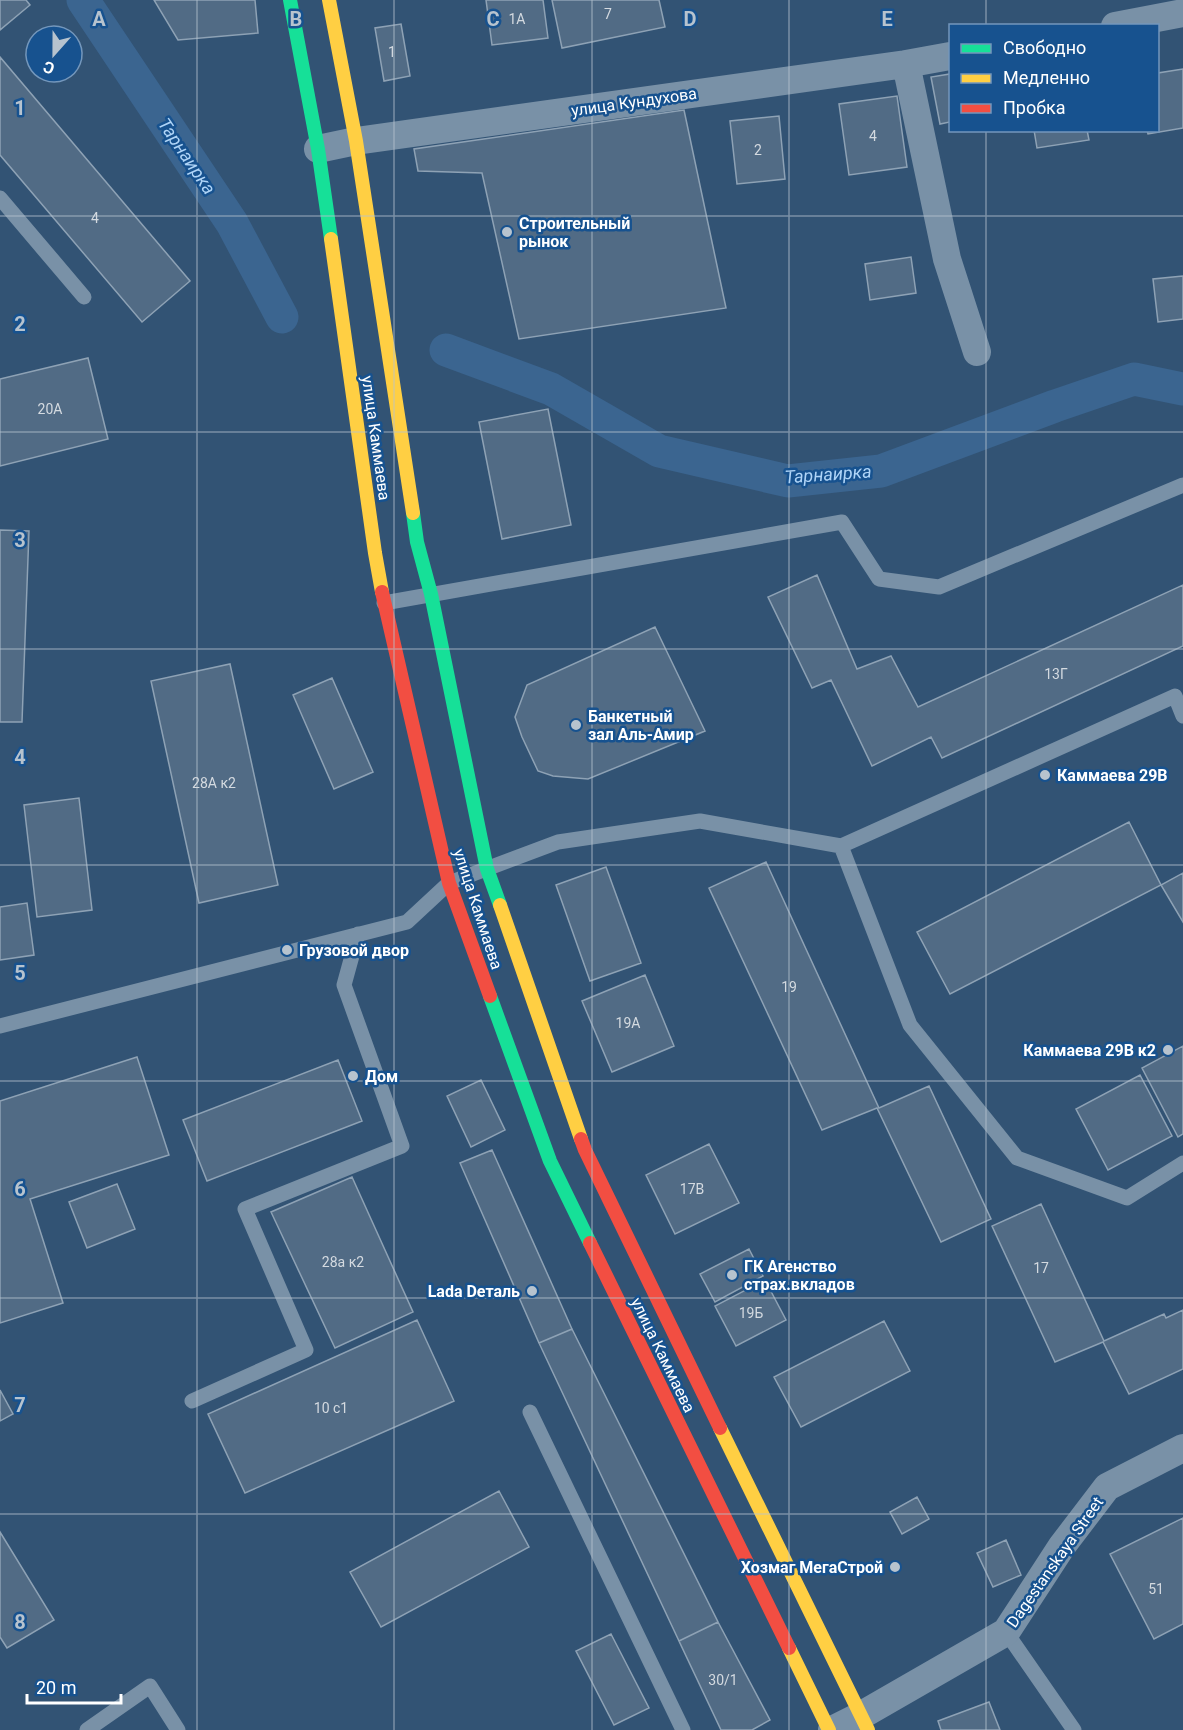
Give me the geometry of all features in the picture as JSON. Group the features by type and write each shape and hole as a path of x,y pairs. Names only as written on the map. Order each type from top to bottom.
{"main road":[{"name":"улица Каммаева","path":"290,0 318,149 384,603 449,883 550,1161 831,1730"},
{"name":"улица Каммаева","path":"329,0 356,141 417,542 431,594 487,869 585,1150 864,1723"}],"street":[{"path":"1125,24 1183,13"},
{"name":"улица Кундухова","path":"318,149 356,141 949,56"},
{"path":"906,64 946,259 977,352"},
{"name":"Dagestanskaya Street","path":"831,1730 864,1723 1006,1632 1062,1546 1107,1487 1183,1448"}],"lane":[{"path":"0,198 84,297"},
{"path":"384,603 842,522 879,579 939,587 1183,485"},
{"path":"0,1026 407,922 449,883 558,842 700,821 841,846 1175,696 1183,716"},
{"path":"841,846 910,1025 1017,1158 1127,1198 1183,1163"},
{"path":"192,1401 306,1350 245,1209 402,1146 344,985 358,934"},
{"path":"530,1412 682,1730"},
{"path":"1006,1632 1074,1730"},
{"path":"87,1730 150,1686 178,1730"}],"building":[{"path":"0,0 26,0 30,5 0,30"},
{"path":"154,0 255,0 258,33 178,40"},
{"path":"486,0 543,0 548,38 492,45"},
{"path":"552,0 659,0 665,27 562,48"},
{"path":"401,24 410,76 384,81 375,28"},
{"path":"0,57 190,281 142,322 0,155"},
{"path":"1183,69 1183,128 1148,134 1148,132 1159,132 1159,73"},
{"path":"949,74 949,122 940,124 931,77"},
{"path":"897,96 907,167 849,175 839,104"},
{"path":"684,110 726,308 519,339 482,173 418,171 414,149"},
{"path":"779,116 785,179 737,184 730,121"},
{"path":"1034,132 1087,132 1089,140 1037,148"},
{"path":"911,257 916,293 870,300 865,264"},
{"path":"1183,276 1183,319 1158,322 1153,279"},
{"path":"88,358 108,439 0,466 0,379"},
{"path":"548,409 571,525 502,539 479,422"},
{"path":"0,530 29,531 22,722 0,722"},
{"path":"817,575 857,669 891,656 918,707 1183,585 1183,646 942,758 931,737 872,766 831,680 812,688 768,597"},
{"path":"655,627 705,731 588,779 553,776 538,771 515,717 527,685"},
{"path":"230,664 278,885 199,903 151,681"},
{"path":"332,678 373,772 334,789 293,695"},
{"path":"79,798 92,910 37,917 24,805"},
{"path":"1129,822 1161,885 950,994 917,932"},
{"path":"766,862 879,1108 929,1086 991,1219 941,1242 877,1108 822,1130 709,888"},
{"path":"606,867 641,963 590,981 556,885"},
{"path":"1183,873 1183,922 1161,885"},
{"path":"27,903 34,955 0,960 0,907"},
{"path":"645,975 674,1046 612,1072 582,1001"},
{"path":"1183,1046 1183,1134 1178,1137 1142,1068"},
{"path":"137,1057 169,1155 30,1199 63,1303 0,1323 0,1101"},
{"path":"338,1060 362,1121 207,1181 183,1120"},
{"path":"1140,1075 1172,1136 1108,1170 1076,1109"},
{"path":"481,1080 505,1130 471,1147 447,1096"},
{"path":"709,1144 739,1203 675,1234 646,1175"},
{"path":"492,1150 572,1329 539,1343 460,1163"},
{"path":"352,1177 413,1312 335,1348 271,1212"},
{"path":"117,1184 135,1229 87,1248 69,1202"},
{"path":"1041,1204 1104,1341 1164,1314 1166,1318 1183,1310 1183,1369 1129,1394 1103,1342 1055,1362 992,1226"},
{"name":"ГК Агенство страх.вкладов","path":"749,1249 763,1276 715,1302 700,1274"},
{"path":"765,1280 786,1320 736,1346 715,1306"},
{"path":"417,1320 454,1401 245,1493 208,1414"},
{"path":"884,1321 910,1371 801,1427 774,1377"},
{"path":"572,1329 718,1622 679,1641 539,1343"},
{"path":"0,1390 13,1414 0,1421"},
{"path":"499,1491 529,1547 381,1627 350,1572"},
{"path":"917,1497 929,1519 902,1534 890,1512"},
{"path":"1183,1518 1183,1624 1154,1639 1110,1554"},
{"path":"0,1532 54,1620 7,1648 0,1637"},
{"path":"1006,1540 1021,1575 993,1587 977,1553"},
{"path":"718,1622 770,1720 752,1730 721,1730 679,1641"},
{"path":"611,1634 649,1708 614,1725 576,1651"},
{"path":"989,1702 1000,1730 941,1730 938,1721"}],"waterway":[{"name":"Тарнаирка","path":"83,0 232,223 282,317"},
{"name":"Тарнаирка","path":"446,350 551,389 659,451 788,481 881,471 1134,379 1183,389"}],"traffic: fast":[{"path":"290,0 318,149 331,239"},
{"path":"413,513 417,542 431,594 487,869 500,905"},
{"path":"490,996 550,1161 590,1243"}],"traffic: slow":[{"path":"329,0 356,141 413,513"},
{"path":"331,239 382,592"},
{"path":"500,905 581,1139"},
{"path":"720,1428 868,1730"},
{"path":"789,1648 829,1730"}],"traffic: jam":[{"path":"382,592 449,883 490,996"},
{"path":"581,1139 720,1428"},
{"path":"590,1243 789,1648"}],"place":[{"name":"Строительный рынок","path":"507,232"},
{"name":"Банкетный зал Аль-Амир","path":"576,725"},
{"name":"Каммаева 29В","path":"1045,775"},
{"name":"Грузовой двор","path":"287,950"},
{"name":"Каммаева 29В к2","path":"1168,1050"},
{"name":"Дом","path":"353,1076"},
{"name":"ГК Агенство страх.вкладов","path":"732,1275"},
{"name":"Lada Dеталь","path":"532,1291"},
{"name":"Хозмаг МегаСтрой","path":"895,1567"}]}
